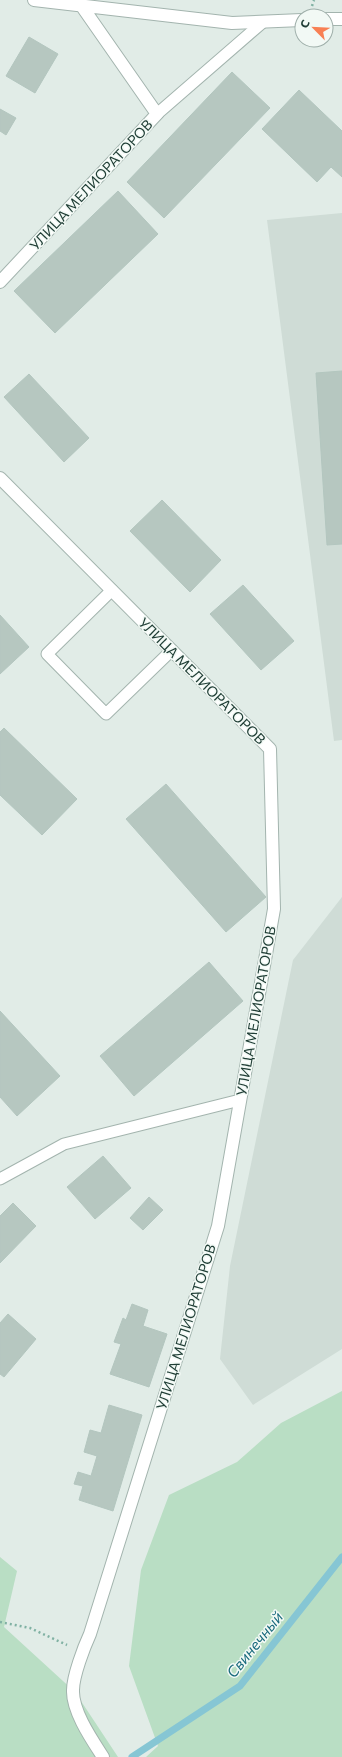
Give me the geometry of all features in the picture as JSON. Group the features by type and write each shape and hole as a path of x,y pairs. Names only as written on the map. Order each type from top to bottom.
{"street":[{"path":"34,0 232,23 294,20"},
{"name":"УЛИЦА МЕЛИОРАТОРОВ","path":"0,282 157,114 81,6"},
{"name":"УЛИЦА МЕЛИОРАТОРОВ","path":"0,478 270,749 274,909 218,1226 90,1634 82,1652 72,1690 76,1709 103,1757"}],"lane":[{"path":"157,114 263,22"},
{"path":"112,590 47,654 106,714 172,650"},
{"path":"0,1179 64,1144 240,1100"}],"path":[{"path":"0,1622 30,1628 82,1652"}],"shaded area":[{"path":"342,213 342,740 334,741 267,220"},
{"path":"342,897 342,1349 253,1405 220,1359 230,1266 293,960"}],"green space":[{"path":"342,1391 342,1757 146,1757 158,1746 129,1666 141,1570 169,1495 237,1462 281,1423"},
{"path":"0,1557 17,1571 4,1627 75,1692 118,1757 0,1757"}],"building":[{"path":"29,37 58,54 35,93 6,76"},
{"path":"232,72 270,108 164,218 127,182"},
{"path":"299,90 342,131 342,177 331,167 317,182 262,129"},
{"path":"0,109 16,118 6,135 0,131"},
{"path":"118,191 158,234 55,333 14,291"},
{"path":"342,371 342,544 327,545 316,373"},
{"path":"29,374 89,438 64,462 4,397"},
{"path":"162,500 221,560 190,592 130,531"},
{"path":"243,585 294,641 261,670 210,614"},
{"path":"0,615 29,647 0,674"},
{"path":"4,728 77,799 42,835 0,795 0,732"},
{"path":"166,784 266,897 226,932 126,819"},
{"path":"209,962 243,1001 134,1096 100,1056"},
{"path":"0,1011 60,1076 17,1116 0,1097"},
{"path":"103,1156 131,1188 95,1219 67,1187"},
{"path":"149,1197 163,1210 143,1230 130,1218"},
{"path":"13,1203 36,1226 0,1263 0,1216"},
{"path":"132,1304 148,1310 143,1326 167,1334 149,1387 110,1374 121,1344 114,1342 123,1318 126,1320"},
{"path":"8,1314 36,1339 4,1377 0,1374 0,1323"},
{"path":"109,1405 142,1415 113,1511 79,1500 83,1486 74,1484 78,1472 91,1476 97,1456 84,1452 90,1430 101,1433"}],"waterway":[{"name":"Свинечный","path":"132,1757 240,1686 342,1557"}]}
